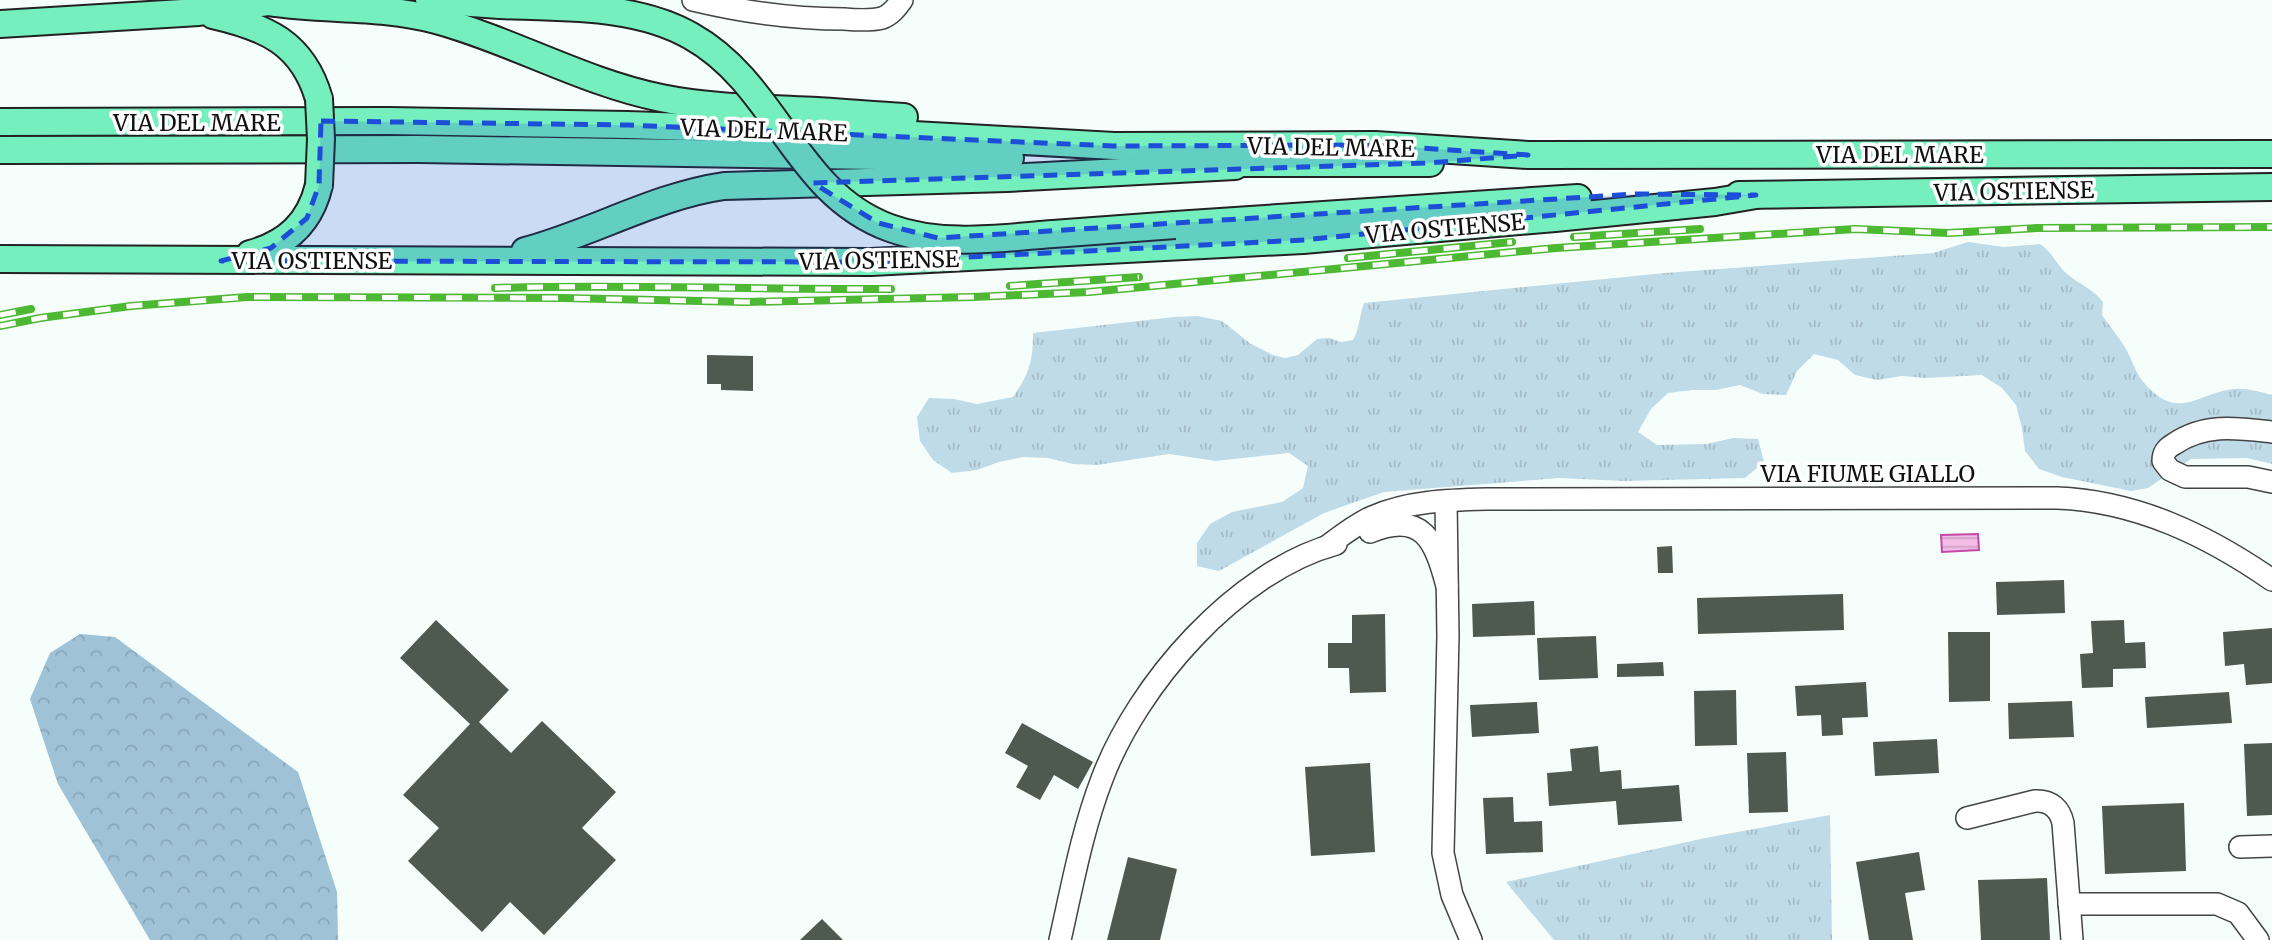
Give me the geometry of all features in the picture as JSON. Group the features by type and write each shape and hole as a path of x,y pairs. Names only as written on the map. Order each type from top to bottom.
{"main road":[{"name":"VIA OSTIENSE","path":"429,0 626,14 661,23 691,36 719,54 744,79 801,158 836,197 867,218 901,232 937,238 974,239 1634,194 1688,192 1756,195 2272,187"},
{"path":"0,24 199,12 275,1 294,6 356,7 417,15 462,28 607,83 688,103 1003,124 1230,146"},
{"path":"199,12 254,26 282,41 310,72 319,99 320,185 312,209 293,234 271,248 221,261"},
{"name":"VIA DEL MARE","path":"0,122 389,121 628,125 896,134 1075,145 1375,145 1528,155 2272,153"},
{"name":"VIA DEL MARE","path":"0,150 639,151 1265,164 1429,163 1528,155"},
{"path":"465,260 525,251 553,243 672,197 724,186 1007,178 1265,164"},
{"name":"VIA OSTIENSE","path":"0,259 871,262 1303,240 1649,209 1756,195"}],"street":[{"path":"693,0 742,11 863,20 883,18 902,0"},
{"path":"2272,432 2229,427 2205,430 2179,441 2163,455 2163,461 2171,470 2185,477 2248,477 2272,482"},
{"name":"VIA FIUME GIALLO","path":"1325,547 1362,522 1383,513 1406,506 1446,501 2074,499 2132,510 2175,525 2272,580"},
{"name":"VIA FIUME GIALLO","path":"1446,501 1443,853 1452,895 1471,940"},
{"name":"VIA FIUME GIALLO","path":"1060,940 1102,778 1120,739 1150,691 1189,643 1233,602 1275,572 1325,547 1400,523 1410,525 1421,532 1435,548 1447,586"},
{"path":"1967,818 2046,801 2061,814 2072,940"},
{"path":"2240,846 2272,846"},
{"path":"2069,904 2217,904 2238,913 2258,940"}],"highlighted area":[{"path":"321,121 628,125 1114,146 1375,145 1528,155 1429,163 813,183 878,223 938,238 1635,194 1756,195 1303,240 871,262 221,261 271,248 307,218 319,185"}],"green space":[{"path":"1968,242 2004,247 2040,244 2044,247 2067,274 2099,297 2103,302 2102,315 2124,346 2139,376 2157,395 2168,401 2188,402 2234,389 2272,395 2272,464 2247,458 2191,459 2148,488 2131,491 2062,477 2039,469 2025,451 2016,405 2002,388 1982,375 1926,378 1902,376 1877,380 1855,375 1838,360 1814,354 1797,371 1786,395 1763,394 1740,385 1716,390 1668,393 1651,409 1638,432 1657,445 1707,444 1733,438 1758,439 1764,462 1745,478 1624,481 1559,478 1384,492 1324,513 1219,571 1197,566 1197,543 1210,524 1232,512 1282,502 1303,488 1308,466 1289,453 1216,461 1169,454 1097,465 1023,457 977,470 952,473 933,460 920,441 917,417 929,398 954,399 977,404 1013,397 1029,367 1033,333 1198,316 1222,321 1251,344 1285,358 1298,355 1317,339 1329,338 1341,342 1353,340 1364,303 1665,273 1933,253"},
{"path":"80,634 115,637 298,772 337,892 338,940 150,940 58,784 30,699 50,653"},
{"path":"1830,815 1832,940 1554,940 1506,882 1705,838"}],"shaded area":[{"path":"1978,534 1979,550 1942,552 1941,535"}],"building":[{"path":"707,355 753,356 753,391 721,390 721,384 707,384"},
{"path":"1672,546 1673,573 1658,573 1657,547"},
{"path":"2064,580 2065,613 1997,615 1996,582"},
{"path":"1843,594 1844,630 1698,634 1697,598"},
{"path":"1534,601 1535,635 1473,637 1472,604"},
{"path":"1385,614 1386,692 1350,693 1349,668 1328,668 1328,643 1352,643 1352,615"},
{"path":"436,620 509,690 479,722 511,753 542,721 616,792 582,828 616,860 544,935 510,902 482,932 408,861 439,828 403,795 470,724 400,658"},
{"path":"2124,620 2125,643 2145,642 2146,668 2113,669 2113,687 2082,688 2080,654 2093,653 2091,621"},
{"path":"2272,628 2272,683 2246,685 2244,664 2225,666 2223,632"},
{"path":"1948,632 1990,632 1990,701 1949,702"},
{"path":"1596,636 1598,678 1539,680 1537,638"},
{"path":"1663,662 1664,676 1617,677 1617,664"},
{"path":"1866,682 1868,717 1842,718 1843,735 1822,736 1821,715 1797,716 1795,686"},
{"path":"1736,690 1737,745 1695,746 1694,691"},
{"path":"2229,692 2232,723 2147,728 2145,697"},
{"path":"2072,701 2074,737 2009,739 2008,703"},
{"path":"1537,702 1539,733 1472,737 1470,705"},
{"path":"1022,723 1093,762 1078,789 1054,775 1040,800 1016,787 1028,766 1005,753"},
{"path":"1937,739 1939,773 1875,776 1873,742"},
{"path":"2272,743 2272,815 2247,816 2244,744"},
{"path":"1598,746 1600,772 1621,770 1622,789 1679,785 1682,821 1618,825 1616,801 1549,806 1547,773 1572,771 1570,749"},
{"path":"1786,752 1788,812 1749,813 1747,753"},
{"path":"1370,763 1375,852 1311,856 1305,767"},
{"path":"1513,797 1514,822 1542,821 1543,852 1486,854 1483,798"},
{"path":"2184,803 2186,871 2105,874 2102,806"},
{"path":"1919,852 1925,890 1905,893 1913,940 1869,940 1856,862"},
{"path":"1128,857 1177,869 1160,940 1107,940"},
{"path":"2047,878 2050,940 1981,940 1978,880"},
{"path":"822,919 843,940 800,940"}],"railway":[{"path":"0,326 131,306 247,297 563,298 747,302 973,297 1089,292 1556,248 1855,229 1948,233 2038,228 2272,227"},
{"path":"1574,237 1700,229"},
{"path":"1348,258 1512,242"},
{"path":"1010,286 1139,277"},
{"path":"495,288 891,289"},
{"path":"0,315 31,309"}]}
